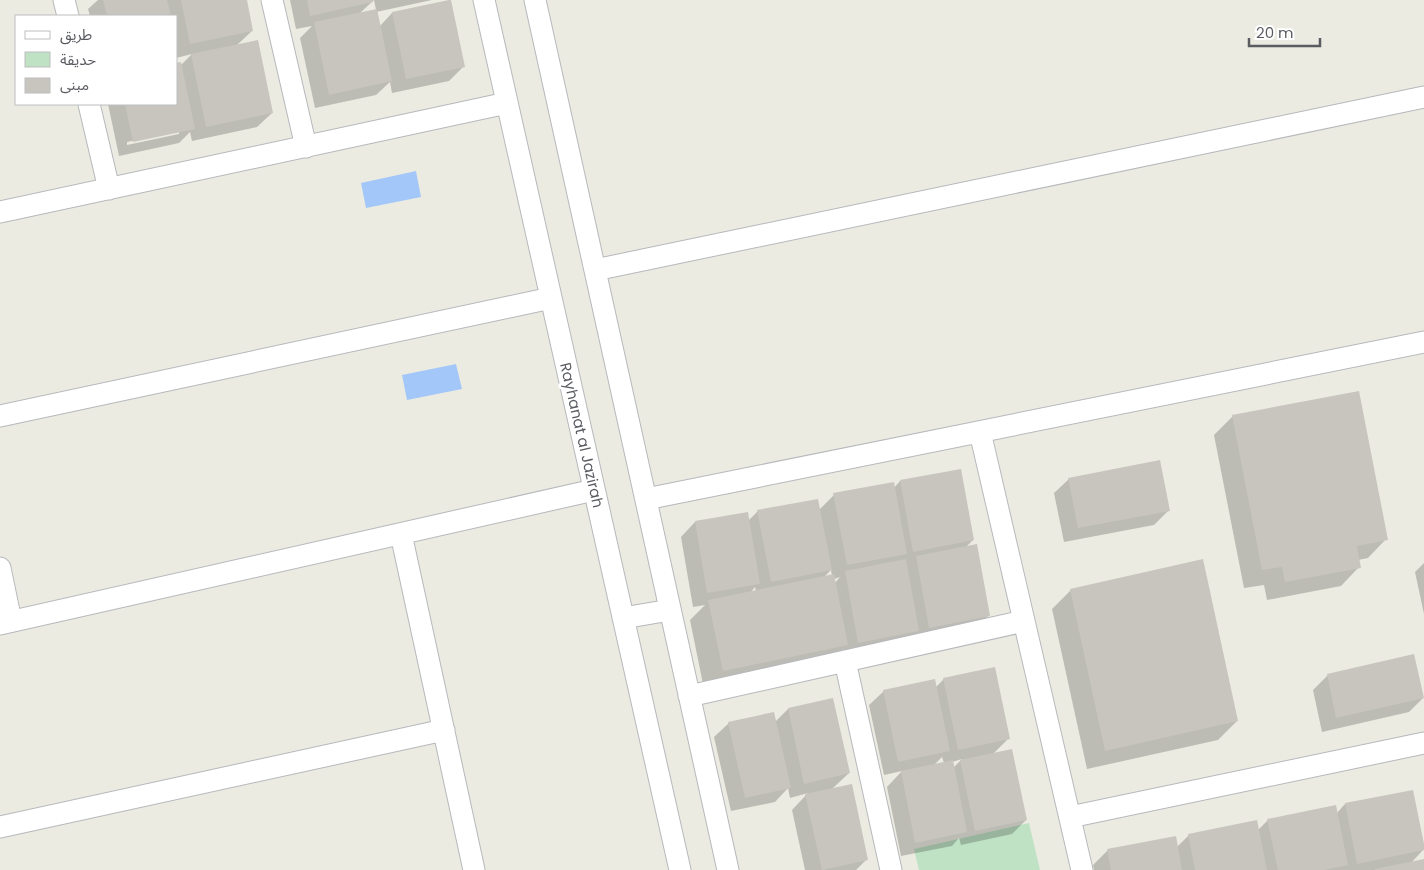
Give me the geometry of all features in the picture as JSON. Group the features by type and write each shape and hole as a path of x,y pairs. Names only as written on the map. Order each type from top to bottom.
{"street":[{"path":"64,0 68,15"},
{"path":"272,0 306,146"},
{"name":"Rayhanat al Jazirah","path":"484,0 680,870"},
{"path":"535,0 728,870"},
{"path":"595,270 1424,97"},
{"path":"0,212 507,103"},
{"path":"89,105 109,189"},
{"path":"0,416 551,298"},
{"path":"646,499 1424,342"},
{"path":"980,432 1082,870"},
{"path":"0,568 5,623 594,490"},
{"path":"401,534 474,870"},
{"path":"623,618 670,610"},
{"path":"689,696 1024,621"},
{"path":"845,661 891,870"},
{"path":"0,827 444,730"},
{"path":"1070,817 1424,743"}],"green space":[{"path":"1029,823 1040,870 919,870 914,849"}],"water":[{"path":"416,171 421,197 366,208 361,183"},
{"path":"456,364 462,389 407,400 402,375"}],"building":[{"path":"103,0 167,0 171,15 107,15"},
{"path":"181,0 247,0 253,31 190,44"},
{"path":"307,0 373,0 373,2 310,16"},
{"path":"451,0 465,67 406,79 392,12"},
{"path":"377,9 392,81 329,95 314,22"},
{"path":"258,40 273,113 206,127 191,54"},
{"path":"181,62 195,129 133,142 125,105 178,105 178,63"},
{"path":"1359,391 1388,540 1357,546 1361,568 1285,582 1282,567 1262,570 1232,415"},
{"path":"1160,460 1170,511 1078,528 1068,478"},
{"path":"961,469 974,540 913,552 900,480"},
{"path":"894,482 907,554 847,565 833,493"},
{"path":"818,499 832,570 771,582 757,510"},
{"path":"748,512 760,584 707,593 695,521"},
{"path":"977,544 990,616 929,628 916,556"},
{"path":"906,559 919,631 858,643 845,571"},
{"path":"1203,559 1238,721 1105,751 1070,589"},
{"path":"834,574 848,645 723,671 708,600"},
{"path":"1414,654 1424,698 1336,718 1327,674"},
{"path":"995,667 1010,739 958,750 943,678"},
{"path":"935,679 950,751 898,762 883,690"},
{"path":"833,698 850,773 804,784 788,708"},
{"path":"774,712 791,788 745,798 728,722"},
{"path":"1012,749 1027,820 975,831 960,760"},
{"path":"953,760 967,832 915,843 901,771"},
{"path":"852,784 868,860 822,870 805,794"},
{"path":"1413,790 1424,850 1357,864 1345,803"},
{"path":"1336,805 1348,865 1324,870 1278,870 1267,819"},
{"path":"1257,820 1267,870 1195,870 1188,834"},
{"path":"1176,836 1182,870 1111,870 1107,849"},
{"path":"1424,859 1424,870 1375,870 1375,869"}]}
